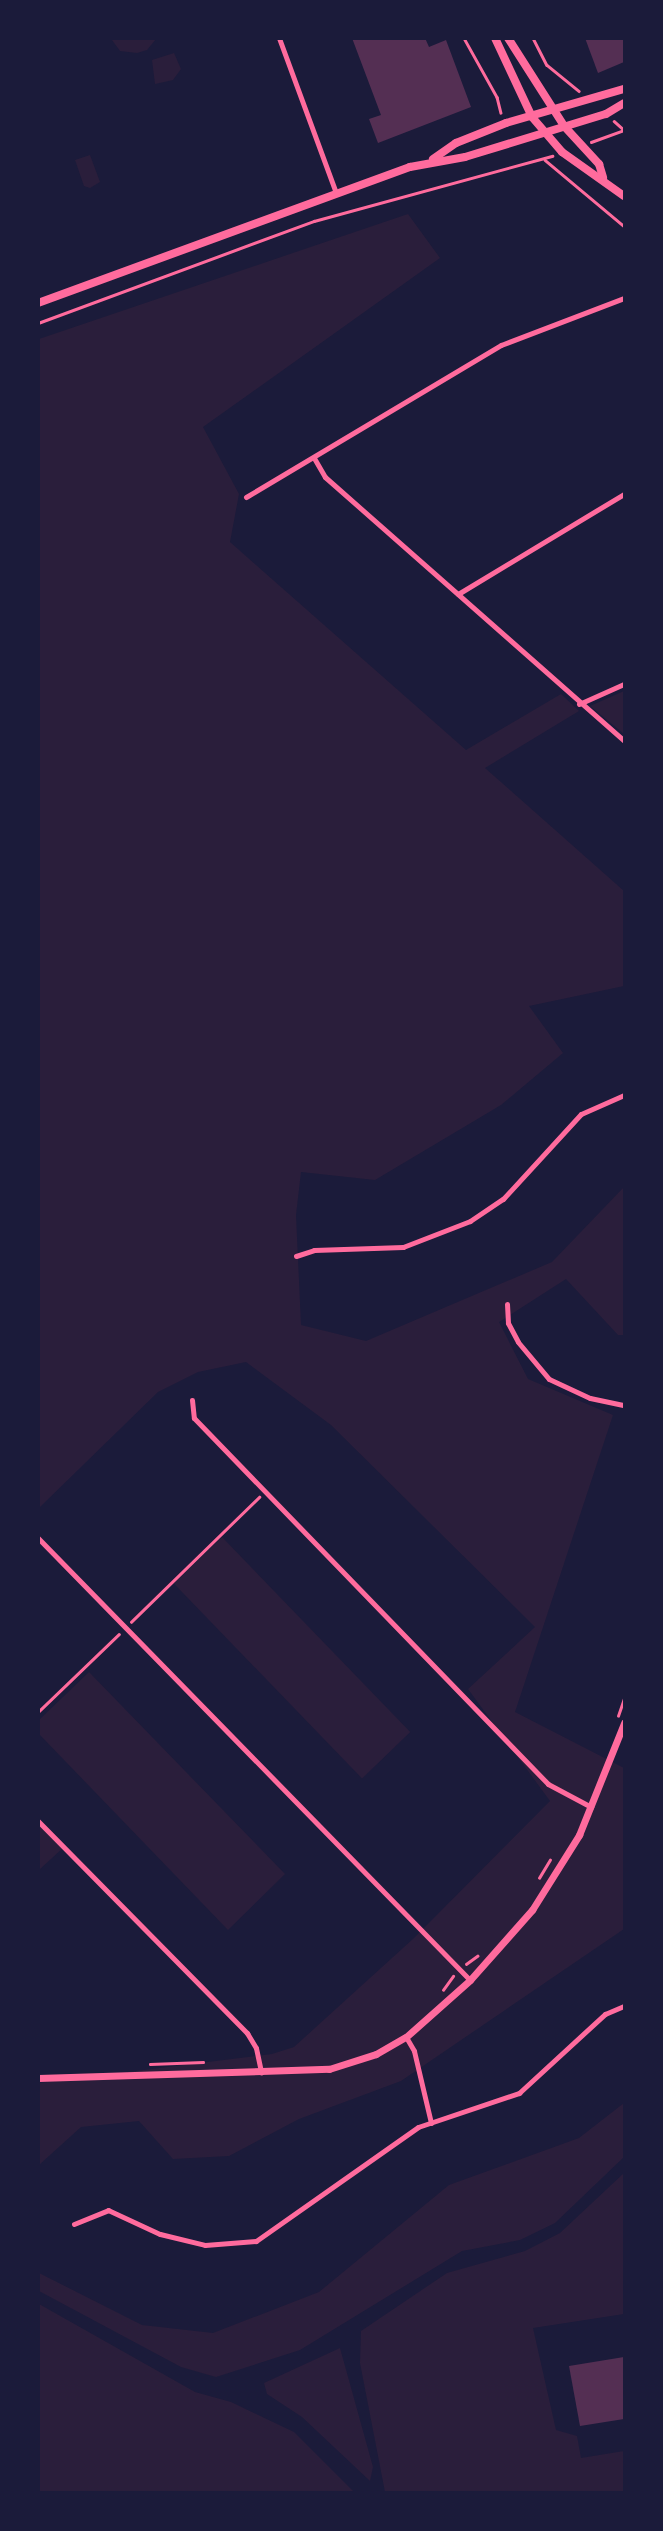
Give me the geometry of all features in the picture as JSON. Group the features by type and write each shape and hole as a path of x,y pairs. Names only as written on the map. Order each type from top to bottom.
{"main road":[{"path":"495,38 532,117 562,152 603,177 625,196"},
{"path":"508,38 564,126 599,164 603,177"},
{"path":"38,303 433,159 456,143 506,123 625,89"},
{"path":"433,159 465,157 606,114 625,103"}],"street":[{"path":"279,38 336,193"},
{"path":"246,497 501,345 625,298"},
{"path":"314,458 325,477 579,704 625,741"},
{"path":"458,594 625,494"},
{"path":"579,704 625,684"},
{"path":"296,1256 314,1250 403,1247 470,1221 503,1199 582,1114 625,1095"},
{"path":"506,1304 508,1323 517,1342 549,1379 590,1398 625,1405"},
{"path":"192,1400 194,1418 548,1784 591,1807"},
{"path":"38,1538 470,1980"},
{"path":"38,2078 329,2069 376,2054 405,2037 503,1947 548,1888 591,1807 625,1723"},
{"path":"38,1821 247,2033 256,2048 262,2073"},
{"path":"74,2224 108,2210 160,2234 205,2245 256,2241 418,2127 519,2093 605,2014 625,2006"},
{"path":"405,2037 414,2051 431,2123"}],"path":[{"path":"464,38 497,97 506,123"},
{"path":"533,38 547,65 588,98"},
{"path":"606,114 625,130"},
{"path":"545,160 625,226"},
{"path":"38,323 314,221 525,162"},
{"path":"38,1712 265,1490"},
{"path":"615,1721 625,1699"},
{"path":"538,1881 556,1851"},
{"path":"436,1999 460,1970 485,1953"},
{"path":"141,2065 207,2063"}],"shaded area":[{"path":"156,39 147,50 137,53 120,51 112,40"},
{"path":"174,53 181,69 173,80 155,84 152,60"},
{"path":"90,155 100,182 90,188 84,186 75,160"},
{"path":"408,214 440,258 203,427 239,494 230,542 466,750 561,694 579,711 485,768 624,891 624,986 529,1006 563,1053 501,1105 375,1180 301,1172 296,1215 301,1325 366,1341 552,1262 624,1187 624,1335 618,1335 566,1279 499,1322 528,1379 613,1415 515,1712 624,1768 624,1929 401,2081 299,2119 229,2156 173,2159 139,2121 81,2127 39,2165 39,2083 272,2054 294,2047 414,1938 550,1801 468,1689 535,1627 331,1425 246,1362 198,1372 158,1392 39,1508 39,339"},
{"path":"624,691 624,734 590,706"},
{"path":"222,1537 410,1732 362,1778 174,1584"},
{"path":"89,1672 285,1874 228,1930 39,1734 39,1720"},
{"path":"39,1823 64,1847 39,1870"},
{"path":"624,2103 624,2157 555,2223 520,2240 462,2251 300,2350 216,2377 181,2367 39,2291 39,2273 142,2325 213,2333 319,2292 449,2185 579,2138"},
{"path":"624,2173 624,2314 533,2328 556,2430 577,2436 581,2458 624,2451 624,2492 385,2492 360,2363 361,2331 447,2273 525,2251 560,2233"},
{"path":"39,2304 195,2392 231,2402 294,2432 354,2492 39,2492"},
{"path":"340,2348 373,2467 370,2481 302,2417 267,2394 264,2383"}],"building":[{"path":"352,38 425,38 429,47 446,40 471,107 378,143 369,119 381,115"},
{"path":"585,38 624,38 624,62 598,73"},
{"path":"624,2357 624,2419 580,2426 569,2366"}]}
